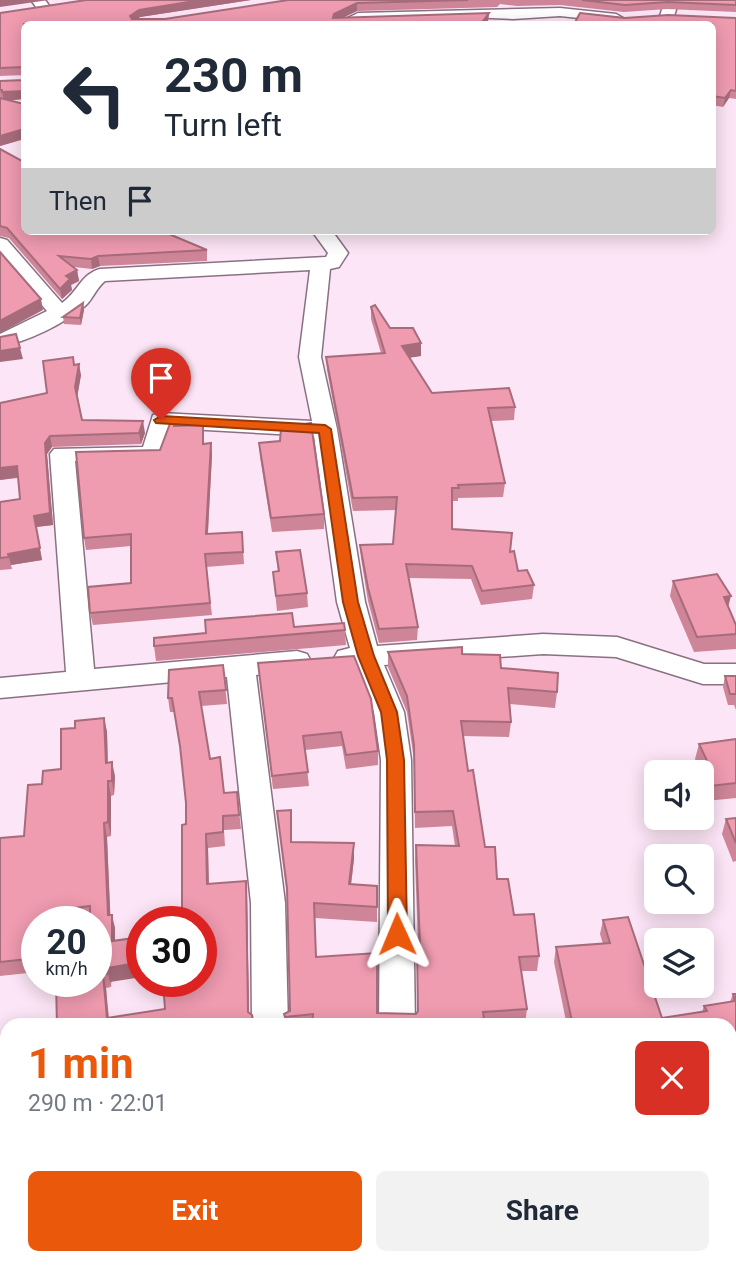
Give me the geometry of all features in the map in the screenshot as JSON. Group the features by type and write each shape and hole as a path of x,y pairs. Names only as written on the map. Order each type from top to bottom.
{"street":[{"path":"466,13 486,0"},
{"path":"593,16 601,0"},
{"path":"668,17 672,0"},
{"path":"36,7 62,5"},
{"path":"356,17 560,12 635,19"},
{"path":"0,341 29,330 58,311 78,302 88,282 100,275 332,263 338,253 325,235"},
{"path":"0,244 58,311"},
{"path":"321,265 310,357 325,429 351,602 366,656 389,712 396,760 397,1018"},
{"path":"81,682 62,454 153,454 161,420 325,429"},
{"path":"0,688 240,665 543,644 617,647 703,674 736,674"},
{"path":"240,665 268,903 270,1018"}],"building":[{"path":"86,0 201,0 139,10 130,16 132,19 165,19 288,0 468,0 357,3 334,14 333,18 489,13 483,21 21,21 21,67 0,68 0,13"},
{"path":"582,0 736,0 736,5 668,2 625,5"},
{"path":"580,13 625,18 668,15 736,18 736,91 731,90 725,98 716,97 716,21 576,21"},
{"path":"21,80 21,91 2,92 0,81"},
{"path":"0,98 21,103 21,130 0,136"},
{"path":"0,149 21,160 21,235 171,235 207,250 98,256 91,259 59,256 77,270 66,276 70,279 60,289 7,228 0,226"},
{"path":"0,252 41,299 0,321"},
{"path":"83,303 80,318 63,317"},
{"path":"375,305 390,328 413,328 421,343 402,346 432,393 509,388 515,407 488,408 505,483 458,485 459,488 452,488 452,529 512,533 510,552 514,551 518,571 527,570 534,585 482,591 472,566 406,564 418,627 379,629 360,545 393,544 397,497 353,498 326,357 385,353 371,307"},
{"path":"16,334 20,348 0,351 0,337"},
{"path":"73,357 74,365 79,364 75,387 82,420 143,421 139,433 50,436 45,443 50,513 34,516 40,548 0,558 0,502 20,499 17,466 0,468 0,403 47,393 43,361"},
{"path":"171,421 174,421 174,426 203,425 203,444 211,443 206,534 242,532 243,552 205,554 210,603 90,613 88,587 131,583 131,534 84,538 76,452 160,450"},
{"path":"311,423 324,514 271,518 259,443 280,441 281,428"},
{"path":"300,550 307,593 276,596 273,572 279,571 276,552"},
{"path":"717,574 731,596 724,597 736,625 736,634 697,637 673,581"},
{"path":"292,613 294,627 344,623 345,630 154,646 154,638 206,633 205,620"},
{"path":"462,647 462,654 500,655 501,668 558,673 557,692 508,688 511,722 461,721 468,771 473,770 485,847 495,847 497,879 508,879 514,915 534,914 539,956 519,957 527,1009 483,1012 484,1018 313,1018 313,1014 285,1017 284,1014 290,1011 287,888 277,811 291,810 291,842 354,843 349,884 377,886 377,907 314,903 316,957 377,953 377,1013 416,1014 418,1011 417,946 420,946 416,845 459,846 453,811 415,812 414,745 407,696 388,652"},
{"path":"354,656 371,699 378,751 346,755 341,732 303,736 308,772 272,776 258,663"},
{"path":"223,665 226,690 199,692 210,759 220,757 224,793 237,792 239,815 223,816 223,832 206,834 207,884 246,881 248,1012 253,1018 107,1018 165,1009 164,997 217,997 217,906 182,906 182,825 186,824 186,803 172,698 168,698 169,670"},
{"path":"725,676 736,676 736,694 730,694"},
{"path":"104,718 106,763 112,762 112,781 108,781 108,822 104,823 108,906 21,906 21,960 0,962 0,838 24,836 28,785 42,784 43,771 61,769 61,729 75,728 75,721"},
{"path":"736,739 736,783 714,786 714,760 707,760 699,744"},
{"path":"736,818 736,843 726,819"},
{"path":"628,917 644,965 644,998 655,998 662,1018 571,1018 556,947 610,943 603,920"},
{"path":"126,939 126,965 112,967 112,941"},
{"path":"733,994 736,994 736,1018 662,1018 707,1011 704,1006 735,1001"},
{"path":"56,997 105,997 107,1018 57,1018"}],"route":[{"path":"161,420 325,429 351,602 366,656 389,712 396,760 397,934"}]}
